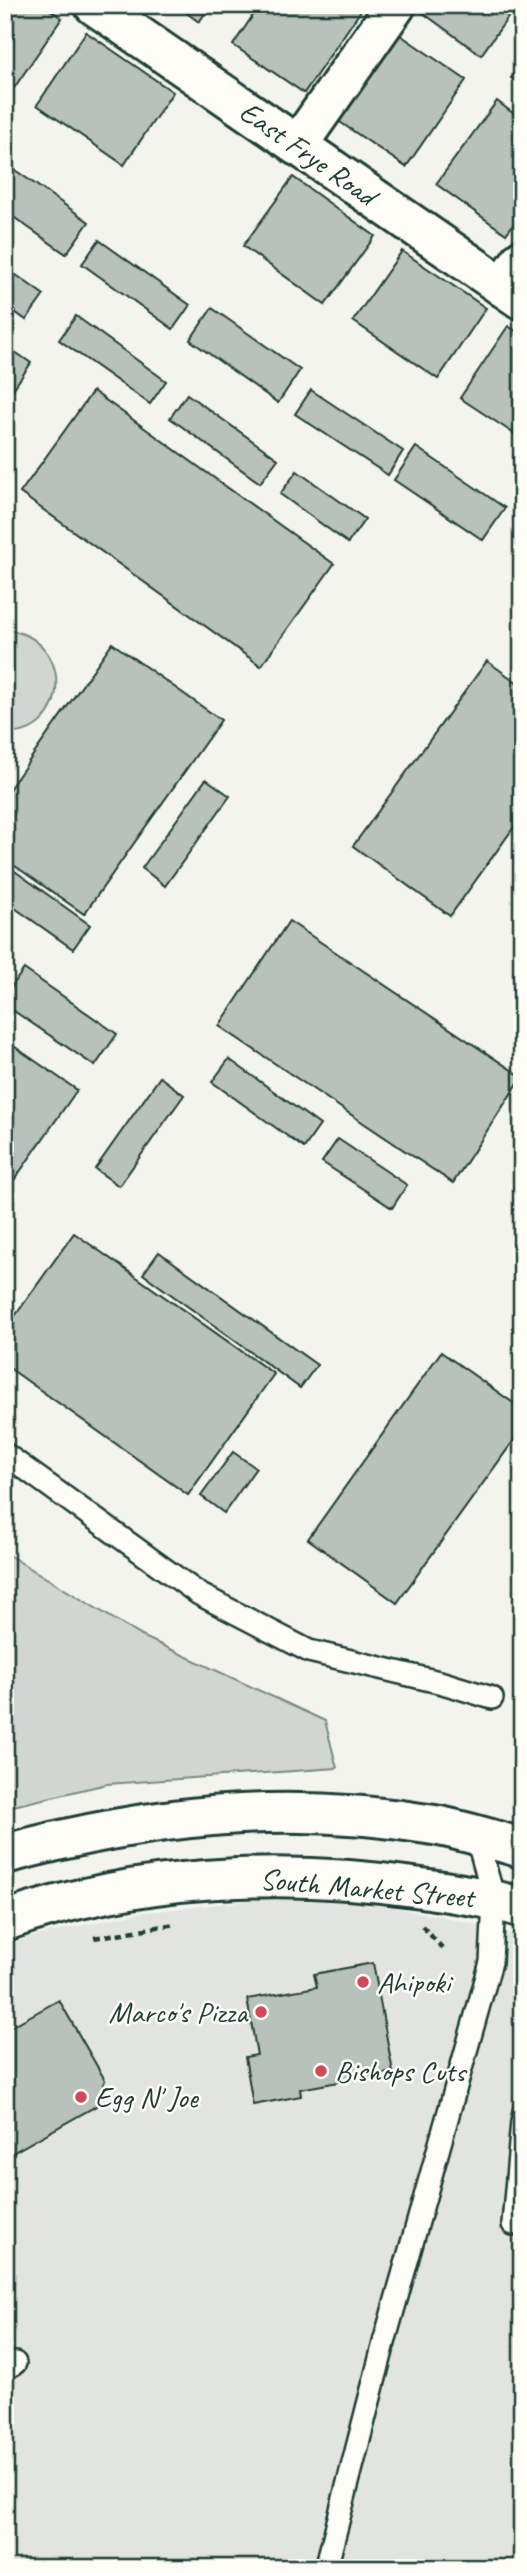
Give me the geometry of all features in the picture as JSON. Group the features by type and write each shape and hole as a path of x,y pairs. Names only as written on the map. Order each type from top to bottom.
{"street":[{"name":"East Frye Road","path":"94,5 297,146 515,282"},
{"path":"297,146 396,5"},
{"name":"South Market Street","path":"5,1854 124,1826 205,1815 281,1812 366,1816 435,1825 522,1848"},
{"name":"South Market Street","path":"5,1921 104,1895 173,1884 271,1875 399,1885 508,1904"}],"lane":[{"path":"5,1454 199,1594 309,1651 443,1683 492,1698"},
{"path":"326,2568 385,2339 508,1904 476,1835"},
{"path":"513,2224 522,2121"}],"path":[{"path":"415,1918 446,1952"},
{"path":"85,1940 176,1923"}],"shaded area":[{"path":"5,630 28,636 45,649 54,667 56,686 53,704 43,720 27,730 5,733"},
{"path":"5,1553 142,1636 325,1721 337,1768 107,1784 5,1808"},
{"path":"264,1899 368,1903 454,1919 522,1937 522,2568 5,2568 5,1947 26,1938 137,1913"}],"building":[{"path":"5,5 43,5 62,18 14,88 5,81"},
{"path":"176,5 211,5 199,22"},
{"path":"260,5 357,5 362,9 304,93 233,45"},
{"path":"412,5 517,5 481,55"},
{"path":"393,30 466,80 406,167 334,118"},
{"path":"86,32 173,92 124,165 37,105"},
{"path":"522,62 522,85 511,78"},
{"path":"497,101 522,120 522,213 506,234 436,184"},
{"path":"5,163 89,222 66,254 5,211"},
{"path":"293,177 375,236 325,305 243,246"},
{"path":"99,240 190,305 173,329 82,264"},
{"path":"402,251 486,308 438,379 353,321"},
{"path":"5,267 44,295 26,320 5,305"},
{"path":"212,308 300,370 278,403 190,340"},
{"path":"76,316 166,381 150,404 59,340"},
{"path":"508,326 522,335 522,439 460,398"},
{"path":"5,345 31,363 5,401"},
{"path":"311,390 403,451 388,475 295,414"},
{"path":"93,391 334,564 261,666 20,493"},
{"path":"187,394 278,459 260,483 170,418"},
{"path":"416,447 505,508 483,540 394,480"},
{"path":"297,471 365,519 348,543 280,494"},
{"path":"112,643 221,720 84,914 5,859 5,795"},
{"path":"487,661 522,686 522,816 450,916 353,846"},
{"path":"206,779 230,796 165,886 142,868"},
{"path":"5,864 90,925 73,949 5,901"},
{"path":"289,921 522,1077 453,1183 219,1026"},
{"path":"24,969 117,1034 95,1066 5,1005 5,996"},
{"path":"5,1040 77,1090 5,1193"},
{"path":"229,1059 320,1125 304,1148 212,1082"},
{"path":"160,1077 184,1095 119,1186 95,1169"},
{"path":"338,1139 407,1185 392,1208 322,1162"},
{"path":"74,1233 274,1374 188,1495 5,1365 5,1330"},
{"path":"159,1252 317,1365 300,1388 143,1274"},
{"path":"522,1319 522,1337 512,1328"},
{"path":"441,1352 522,1409 522,1429 397,1603 308,1539"},
{"path":"233,1452 256,1468 224,1513 201,1496"},
{"path":"373,1963 393,2072 300,2089 301,2096 253,2105 245,2057 257,2055 247,1999 317,1987 314,1974"},
{"path":"59,2000 105,2080 96,2106 5,2157 5,2030"},
{"path":"522,2079 522,2118 511,2115"}],"place":[{"name":"Ahipoki","path":"363,1982"},
{"name":"Marco's Pizza","path":"261,2012"},
{"name":"Bishops Cuts","path":"321,2071"},
{"name":"Egg N' Joe","path":"81,2097"}]}
